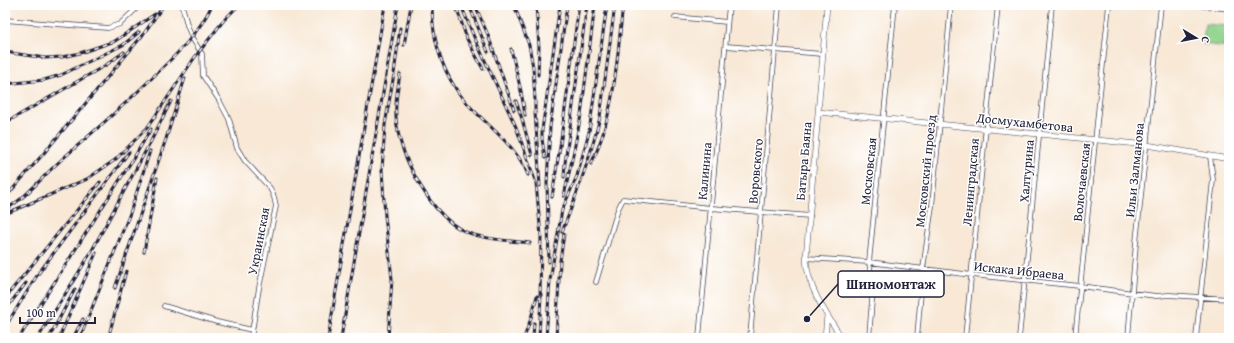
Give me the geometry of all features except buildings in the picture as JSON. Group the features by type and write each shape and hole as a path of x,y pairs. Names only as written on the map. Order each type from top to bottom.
{"street":[{"path":"5,20 108,28 120,24 140,5"},
{"name":"Украинская","path":"182,5 192,38 202,54 203,76 219,100 229,119 237,148 244,162 270,188 276,206 259,288 251,338"},
{"name":"Калинина","path":"699,338 729,5"},
{"name":"Воровского","path":"750,338 779,5"},
{"name":"Батыра Баяна","path":"827,5 806,258 807,273 810,280 827,315 842,338"},
{"name":"Московская","path":"869,338 873,287 869,262 895,5"},
{"name":"Московский проезд","path":"917,338 923,269 932,206 951,5"},
{"name":"Ленинградская","path":"965,338 998,5"},
{"name":"Халтурина","path":"1019,338 1026,280 1052,5"},
{"name":"Волочаевская","path":"1075,338 1109,5"},
{"name":"Ильи Залманова","path":"1128,338 1161,5"},
{"path":"1198,5 1224,7 1229,9"},
{"path":"675,17 727,22"},
{"path":"726,46 822,54"},
{"name":"Досмухамбетова","path":"818,112 1147,145 1229,159"},
{"path":"1196,338 1213,180 1210,156"},
{"path":"596,282 618,209 623,199 810,216"},
{"name":"Искака Ибраева","path":"806,258 869,262 1156,296 1169,295 1229,300"},
{"path":"164,306 217,322 252,330"},
{"path":"825,338 827,315"}],"green space":[{"path":"1205,24 1229,26 1229,47 1203,44"}],"railway":[{"path":"5,198 142,36 164,5"},
{"path":"6,209 28,193 60,161 144,86 187,43 201,25 212,5"},
{"path":"5,214 87,179 115,160 147,128 195,57 224,20 239,5"},
{"path":"328,338 385,5"},
{"path":"341,338 398,5"},
{"path":"404,45 411,5"},
{"path":"432,5 435,38 441,59 450,79 459,94 521,160 528,175"},
{"path":"461,5 474,37 516,127 536,183 541,236 540,299"},
{"path":"469,5 488,52"},
{"path":"475,5 488,35 514,110"},
{"path":"514,5 529,45 533,67 540,186"},
{"path":"536,5 539,47 538,75"},
{"path":"545,158 542,130 560,5"},
{"path":"549,262 547,183 550,127 567,5"},
{"path":"552,197 579,5"},
{"path":"564,177 587,5"},
{"path":"564,196 581,115 595,5"},
{"path":"546,338 550,280 562,210 577,176 589,132 607,5"},
{"path":"562,232 583,175 600,117 615,5"},
{"path":"591,164 599,146 610,106 617,66 623,5"},
{"path":"457,9 467,39 483,69"},
{"path":"5,52 45,58 62,57 80,53 115,41 155,14"},
{"path":"388,338 392,279 385,216 382,170 385,125 400,28"},
{"path":"5,84 44,80 61,75 123,45 139,32"},
{"path":"511,49 525,115"},
{"path":"5,123 106,65 124,52"},
{"path":"400,74 396,107 397,126 400,140 412,170 420,186 430,200 452,224 464,231 487,238 530,243"},
{"path":"115,288 166,139 185,78"},
{"path":"38,338 90,254 171,101"},
{"path":"516,101 532,155"},
{"path":"19,338 151,129"},
{"path":"80,338 130,213 150,151"},
{"path":"5,327 38,274 129,152"},
{"path":"144,252 157,178"},
{"path":"5,298 100,182"},
{"path":"556,338 560,261 564,234"},
{"path":"59,338 96,253"},
{"path":"110,331 126,271"},
{"path":"5,310 26,283"},
{"path":"49,338 75,289"},
{"path":"539,338 541,294"},
{"path":"524,338 537,296"},
{"path":"73,338 83,319"},
{"path":"533,338 534,323"}],"place":[{"name":"Шиномонтаж","path":"807,319"}]}
